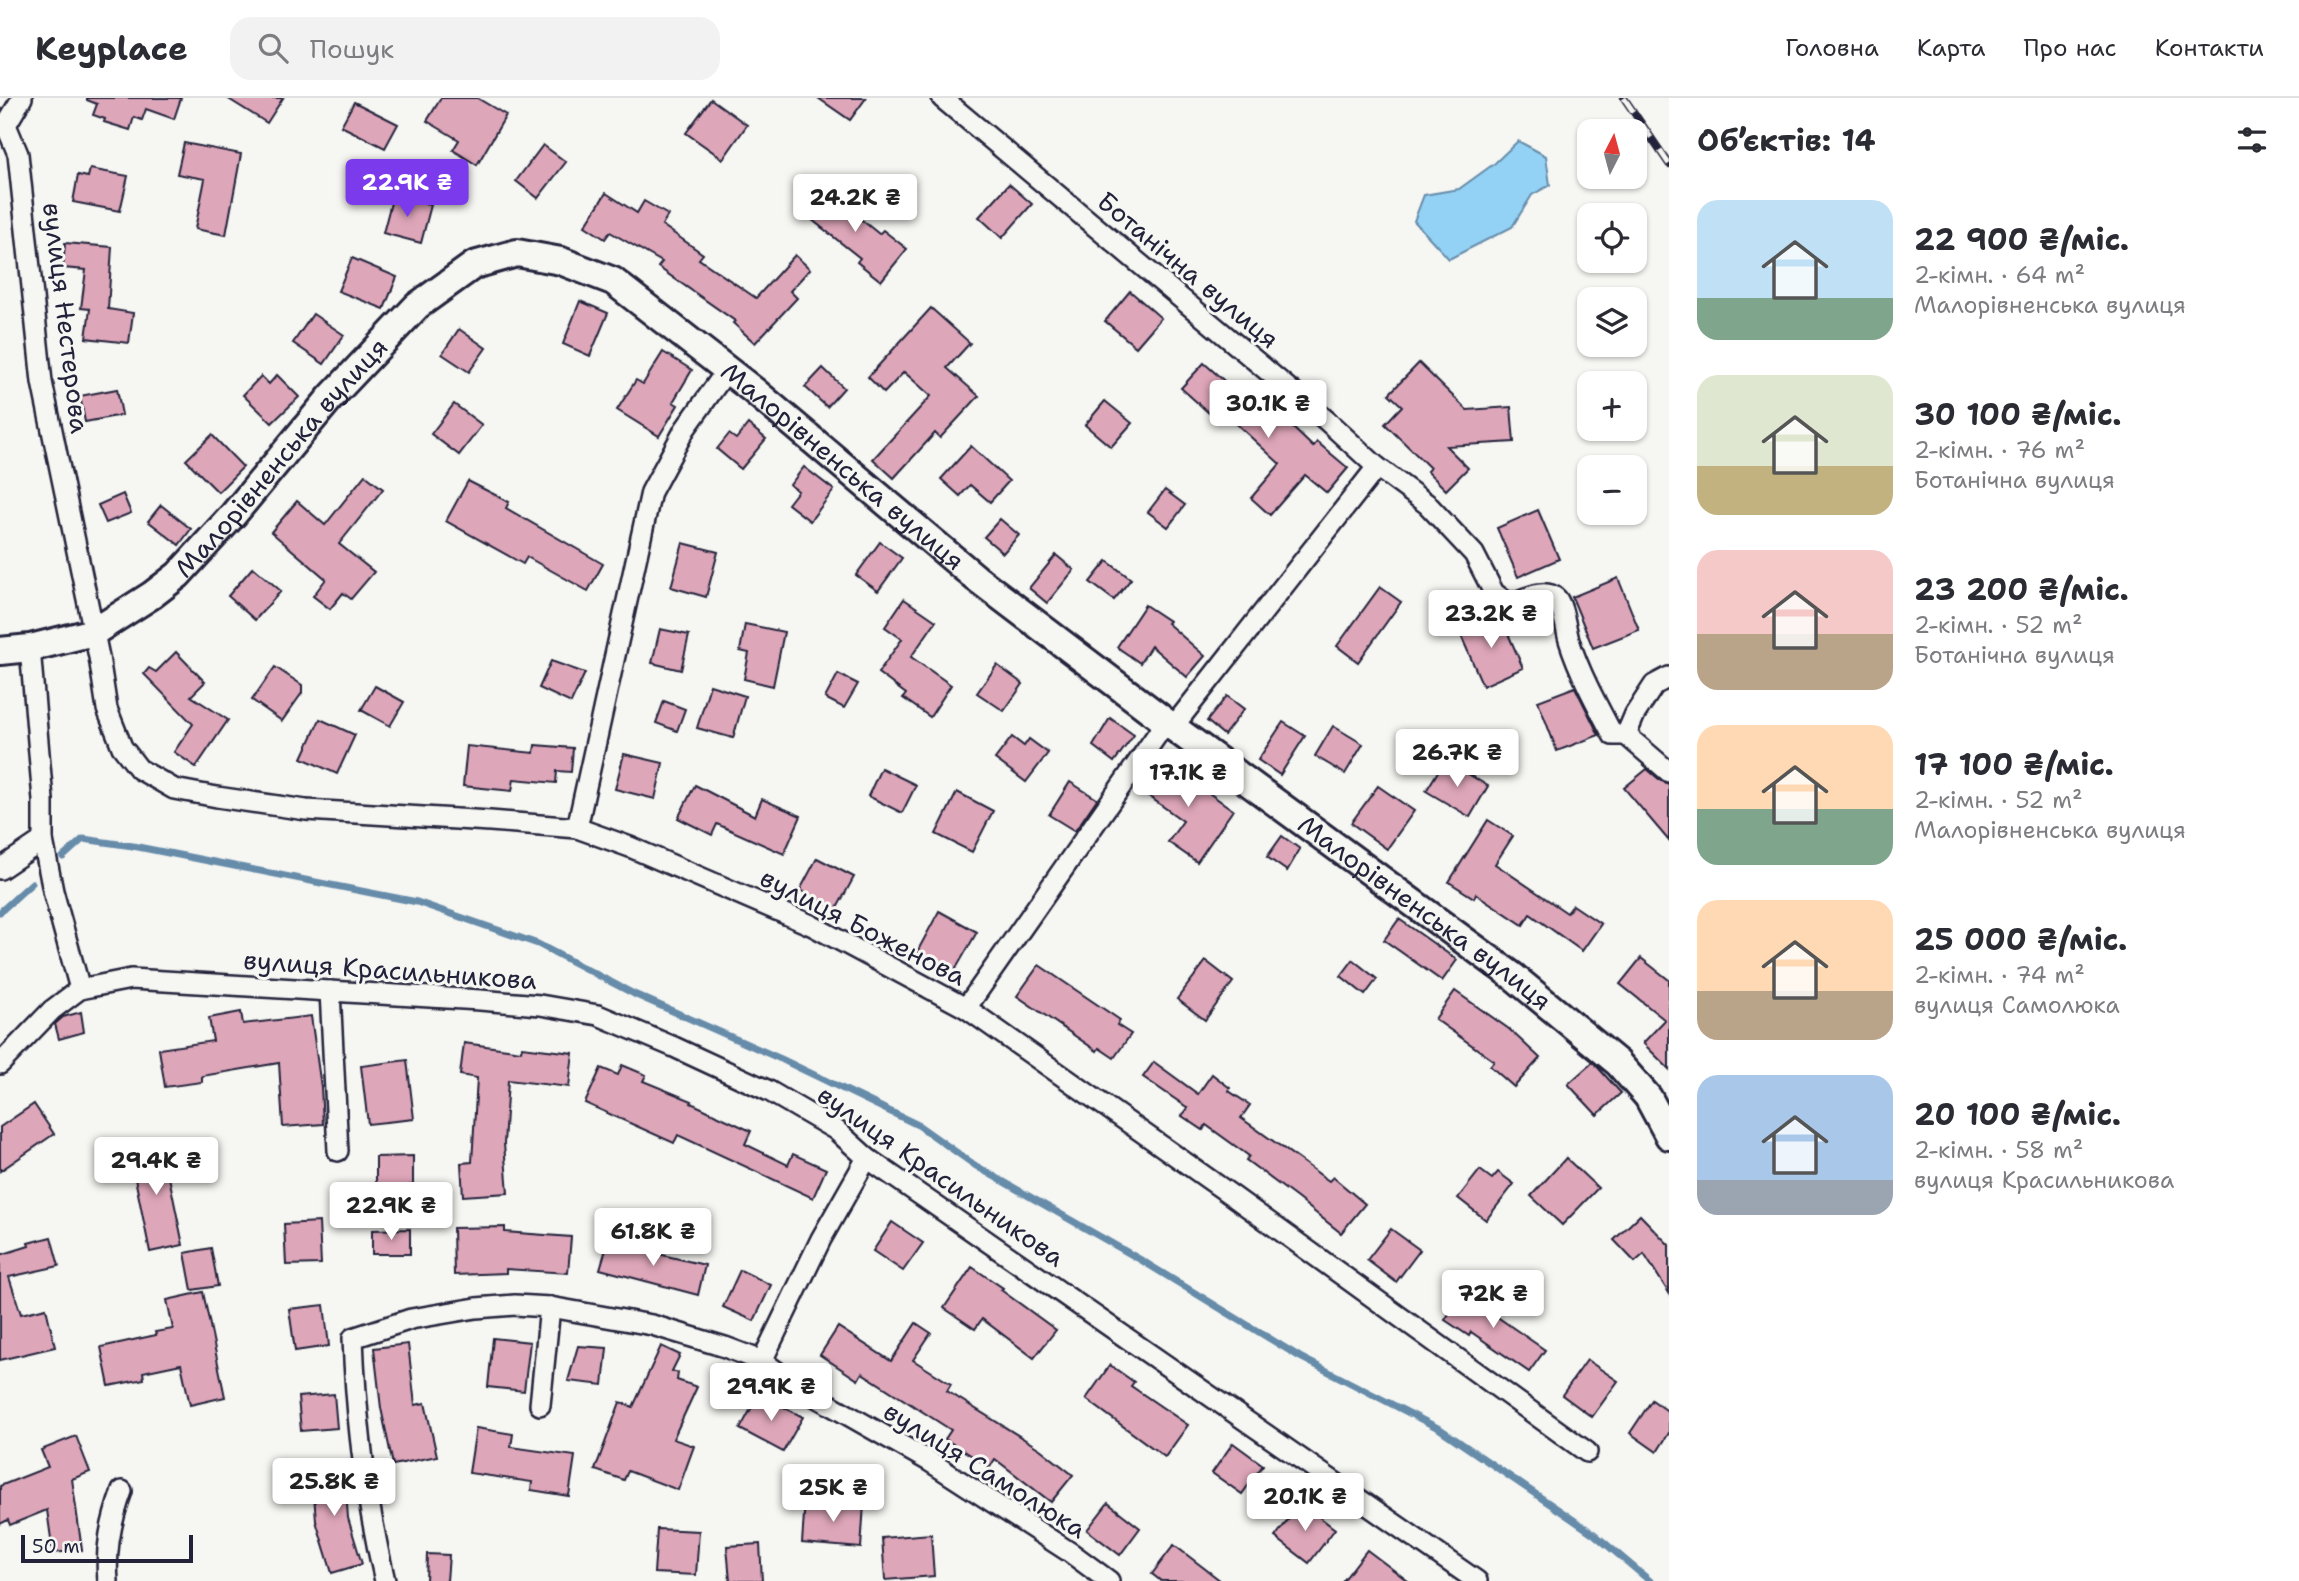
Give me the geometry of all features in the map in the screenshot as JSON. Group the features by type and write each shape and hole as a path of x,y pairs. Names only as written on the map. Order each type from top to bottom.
{"street":[{"name":"вулиця Нестерова","path":"22,98 3,123 18,154 42,382 94,632"},
{"name":"Ботанічна вулиця","path":"942,98 1326,420 1377,467 1427,504 1474,554 1494,593 1501,599 1509,604 1546,594 1556,598 1570,643 1613,735 1626,735 1669,772"},
{"name":"Малорівненська вулиця","path":"0,651 30,648 94,632 178,575 233,515 331,397 417,306 474,265 517,253 561,261 613,281 727,370 976,578 1169,724 1514,977 1618,1063 1648,1097 1669,1136"},
{"path":"577,828 651,492 685,429 727,370"},
{"path":"966,1008 1169,724 1377,467"},
{"name":"вулиця Боженова","path":"94,632 107,709 122,747 139,769 174,789 306,810 577,828 630,847 811,925 966,1008 1234,1197 1587,1452"},
{"path":"30,648 43,800 43,840 53,891 80,989"},
{"path":"1626,735 1635,714 1654,685 1669,677"},
{"path":"0,869 43,840"},
{"name":"вулиця Красильникова","path":"0,1064 52,1010 80,989 131,979 528,1004 598,1014 769,1091 836,1130 867,1158 1477,1581"},
{"path":"330,991 338,1151"},
{"path":"762,1361 821,1239 867,1158"},
{"name":"вулиця Самолюка","path":"385,1581 365,1483 355,1401 352,1338 411,1319 476,1308 514,1306 550,1307 652,1325 762,1361 797,1386 929,1461 1071,1553 1109,1581"},
{"path":"540,1405 550,1307"},
{"path":"108,1581 108,1540 122,1491"}],"water":[{"path":"1518,141 1546,156 1550,185 1532,195 1512,227 1449,259 1414,221 1424,195 1459,189 1495,163"}],"building":[{"path":"87,98 181,98 174,119 146,109 142,120 134,117 130,130 104,122 105,119 93,115 97,104"},
{"path":"227,98 283,98 267,123"},
{"path":"441,98 477,98 506,115 477,165 453,150 459,140 427,121"},
{"path":"818,98 866,98 850,120"},
{"path":"711,99 747,125 723,159 686,133"},
{"path":"354,102 398,124 385,148 341,126"},
{"path":"184,143 241,154 226,235 195,229 205,179 177,174"},
{"path":"543,145 566,162 538,198 516,181"},
{"path":"90,169 128,176 120,211 73,202 78,175 88,177"},
{"path":"1009,184 1032,204 1002,238 979,217"},
{"path":"821,187 879,234 883,230 907,249 881,281 857,262 860,258 801,211"},
{"path":"606,193 637,213 644,201 668,215 662,225 703,254 699,259 756,298 795,255 810,269 790,291 797,298 755,343 733,323 735,321 658,267 662,262 610,232 605,239 585,226"},
{"path":"393,195 431,205 421,243 383,233"},
{"path":"65,243 112,247 108,309 133,313 129,343 86,338 90,309 81,308 86,270 63,268"},
{"path":"352,258 397,277 384,309 338,291"},
{"path":"1130,291 1161,318 1136,347 1105,321"},
{"path":"580,301 608,313 590,356 563,344"},
{"path":"931,308 970,343 947,368 979,396 940,438 935,433 894,478 873,459 931,396 904,372 884,393 868,377"},
{"path":"313,314 344,335 324,364 293,343"},
{"path":"459,329 486,348 469,372 442,354"},
{"path":"663,352 692,370 673,402 678,405 659,436 617,410 636,380 643,384"},
{"path":"1204,363 1256,409 1264,400 1313,447 1317,442 1348,468 1327,493 1305,475 1270,515 1251,498 1280,464 1216,405 1209,413 1181,388"},
{"path":"1419,363 1467,410 1511,407 1514,442 1446,446 1468,468 1446,490 1427,471 1430,468 1385,424 1402,406 1389,394"},
{"path":"823,368 844,388 827,407 805,387"},
{"path":"277,375 299,397 272,423 243,395 261,376 269,384"},
{"path":"117,389 122,415 85,422 80,396"},
{"path":"1105,401 1132,423 1111,447 1085,425"},
{"path":"454,404 482,425 459,455 431,434"},
{"path":"748,424 766,439 741,469 717,449 729,434 736,439"},
{"path":"212,435 243,467 218,492 186,460"},
{"path":"971,446 1009,481 990,502 970,485 960,496 941,479"},
{"path":"804,467 834,490 810,521 788,504 798,491 790,485"},
{"path":"365,475 383,489 339,544 374,572 351,599 343,593 330,609 313,596 326,579 271,532 297,501 325,525"},
{"path":"468,481 509,502 506,508 603,564 588,591 527,557 523,564 446,521"},
{"path":"1165,490 1185,505 1168,527 1148,512"},
{"path":"123,494 131,513 106,523 98,505"},
{"path":"161,505 191,529 179,545 148,521"},
{"path":"1538,510 1559,559 1518,577 1497,528"},
{"path":"1000,519 1019,535 1003,553 984,537"},
{"path":"880,542 902,558 878,591 856,575"},
{"path":"683,543 718,552 706,597 671,587"},
{"path":"1056,555 1074,570 1047,603 1029,588"},
{"path":"1107,561 1131,579 1114,600 1090,582"},
{"path":"253,567 281,591 255,620 228,596"},
{"path":"1618,578 1639,630 1593,648 1572,597"},
{"path":"1380,587 1401,602 1358,662 1337,646"},
{"path":"904,599 936,621 911,657 951,685 930,717 903,698 906,694 878,673 902,639 885,627"},
{"path":"1145,605 1169,621 1167,623 1205,656 1187,677 1151,646 1140,663 1117,647"},
{"path":"1499,613 1523,668 1483,686 1459,631"},
{"path":"745,624 784,632 773,686 744,679 749,653 740,651"},
{"path":"660,629 689,635 681,670 652,663"},
{"path":"176,652 205,682 191,696 228,720 196,767 174,752 193,724 144,674 149,668 156,672"},
{"path":"551,661 585,673 571,703 539,688"},
{"path":"997,665 1023,684 1004,711 977,693"},
{"path":"275,667 302,685 302,693 282,721 252,700"},
{"path":"838,674 858,684 844,708 825,698"},
{"path":"710,685 745,696 733,738 697,728"},
{"path":"375,686 404,702 390,726 361,710"},
{"path":"1575,687 1599,735 1557,751 1538,701"},
{"path":"1227,696 1244,709 1224,735 1207,721"},
{"path":"664,701 685,709 677,731 656,723"},
{"path":"1110,718 1134,735 1114,762 1093,746"},
{"path":"320,719 355,735 337,774 302,758"},
{"path":"1283,722 1305,736 1280,775 1258,760"},
{"path":"1333,726 1363,744 1345,774 1315,756"},
{"path":"1012,737 1024,746 1029,739 1048,753 1026,782 995,759"},
{"path":"535,745 573,748 571,772 557,771 556,783 514,779 512,791 463,786 467,746 534,753"},
{"path":"624,754 663,763 655,799 615,789"},
{"path":"1167,759 1191,776 1189,779 1233,810 1197,862 1168,842 1183,821 1143,792"},
{"path":"1445,760 1488,786 1470,817 1426,791"},
{"path":"881,768 916,785 902,813 868,796"},
{"path":"1647,769 1669,784 1669,841 1624,788"},
{"path":"1070,782 1097,799 1075,831 1049,815"},
{"path":"695,785 755,816 762,799 801,816 784,854 717,824 712,835 678,818"},
{"path":"1378,786 1414,811 1387,849 1351,823"},
{"path":"957,792 993,811 972,852 936,834"},
{"path":"1488,820 1513,836 1495,864 1567,913 1573,905 1601,924 1582,951 1530,914 1523,925 1476,894 1474,898 1449,882"},
{"path":"1282,836 1300,849 1287,871 1267,857"},
{"path":"817,858 854,877 836,910 800,890"},
{"path":"939,911 977,932 954,972 917,952"},
{"path":"1399,919 1457,960 1442,981 1384,940"},
{"path":"1641,958 1669,980 1669,1069 1643,1043 1665,1020 1620,984"},
{"path":"1353,960 1377,979 1365,995 1341,976"},
{"path":"1206,961 1233,982 1205,1020 1177,999"},
{"path":"1039,965 1120,1020 1117,1025 1131,1034 1114,1058 1099,1048 1097,1051 1017,996"},
{"path":"1455,991 1509,1029 1540,1058 1514,1087 1490,1066 1494,1061 1435,1019"},
{"path":"81,1012 84,1032 59,1039 55,1024 63,1017"},
{"path":"241,1012 243,1024 311,1016 323,1124 283,1127 279,1063 202,1076 202,1082 165,1087 159,1049 213,1041 209,1018"},
{"path":"464,1043 521,1051 522,1047 573,1053 569,1087 508,1080 504,1144 508,1193 463,1196 461,1163 472,1162 477,1078 460,1075"},
{"path":"407,1060 414,1119 368,1124 361,1066"},
{"path":"1154,1062 1198,1094 1212,1074 1230,1088 1229,1091 1250,1105 1241,1118 1329,1181 1333,1177 1365,1204 1341,1233 1246,1160 1249,1156 1206,1125 1203,1130 1182,1116 1188,1108 1143,1077"},
{"path":"1593,1062 1621,1093 1597,1115 1568,1084"},
{"path":"622,1065 646,1075 643,1081 692,1101 691,1103 751,1131 745,1144 788,1165 793,1154 826,1169 813,1198 678,1135 674,1143 585,1103 601,1068 618,1075"},
{"path":"34,1104 54,1134 0,1171 0,1127"},
{"path":"162,1143 183,1245 150,1252 129,1149"},
{"path":"413,1156 410,1199 376,1202 376,1157"},
{"path":"1566,1158 1598,1188 1562,1225 1531,1196"},
{"path":"1480,1170 1492,1179 1498,1172 1514,1184 1486,1220 1458,1198"},
{"path":"1640,1215 1669,1245 1669,1293 1644,1254 1635,1262 1614,1240"},
{"path":"319,1222 321,1264 286,1265 284,1224"},
{"path":"892,1222 923,1243 903,1271 873,1251"},
{"path":"505,1227 505,1232 571,1237 568,1273 506,1269 506,1273 454,1275 453,1228"},
{"path":"410,1229 410,1254 372,1254 372,1230"},
{"path":"1391,1229 1420,1250 1396,1282 1367,1260"},
{"path":"51,1237 59,1266 9,1277 21,1314 46,1308 55,1347 0,1360 0,1255"},
{"path":"609,1239 637,1249 705,1265 698,1295 600,1269"},
{"path":"211,1248 218,1286 192,1290 185,1253"},
{"path":"972,1267 1056,1330 1034,1358 982,1319 975,1329 944,1308"},
{"path":"740,1270 771,1285 754,1321 723,1307"},
{"path":"1467,1286 1491,1302 1486,1309 1545,1350 1529,1372 1471,1332 1469,1336 1445,1320"},
{"path":"203,1292 225,1397 190,1405 181,1364 143,1372 144,1379 109,1386 101,1347 173,1329 167,1300"},
{"path":"324,1305 329,1346 295,1351 289,1309"},
{"path":"916,1323 931,1333 913,1360 951,1384 947,1391 1040,1449 1073,1475 1051,1502 995,1459 990,1467 945,1439 951,1430 862,1373 858,1380 820,1355 838,1327 891,1361"},
{"path":"493,1338 530,1342 524,1391 488,1387"},
{"path":"408,1344 415,1405 425,1403 437,1456 393,1465 381,1408 374,1348"},
{"path":"578,1346 607,1348 603,1385 568,1381"},
{"path":"661,1346 680,1355 672,1371 678,1373 677,1380 697,1387 673,1439 694,1446 678,1490 628,1471 624,1480 595,1470 620,1402 633,1407"},
{"path":"1587,1360 1618,1381 1592,1417 1562,1395"},
{"path":"1110,1365 1134,1382 1131,1386 1188,1425 1165,1457 1086,1399"},
{"path":"334,1394 337,1428 301,1431 298,1397"},
{"path":"759,1394 803,1417 783,1452 740,1429"},
{"path":"1652,1400 1669,1412 1669,1433 1657,1452 1630,1433"},
{"path":"476,1428 513,1434 511,1447 575,1456 569,1496 531,1490 532,1482 469,1473"},
{"path":"76,1436 90,1472 72,1479 82,1550 53,1553 47,1510 10,1525 8,1520 0,1524 0,1486 48,1467 41,1450"},
{"path":"1233,1443 1263,1465 1242,1494 1212,1473"},
{"path":"344,1465 348,1518 362,1564 332,1573 316,1521 312,1467"},
{"path":"805,1500 864,1504 861,1548 802,1543"},
{"path":"1108,1503 1140,1528 1120,1555 1087,1530"},
{"path":"1301,1503 1335,1529 1309,1563 1275,1537"},
{"path":"657,1529 699,1531 696,1575 654,1573"},
{"path":"931,1534 934,1576 885,1580 882,1538"},
{"path":"760,1544 762,1581 730,1581 727,1546"},
{"path":"1174,1545 1221,1581 1161,1581 1152,1574"},
{"path":"1367,1550 1408,1581 1343,1581"},
{"path":"427,1554 449,1555 447,1581 426,1581"}],"waterway":[{"path":"63,857 83,839 133,846 417,902 538,944 634,994 781,1059 918,1125 976,1166 1141,1260 1300,1357 1440,1429 1594,1534 1650,1581"},
{"path":"0,912 32,883"}],"railway":[{"path":"1624,98 1669,164"}]}
